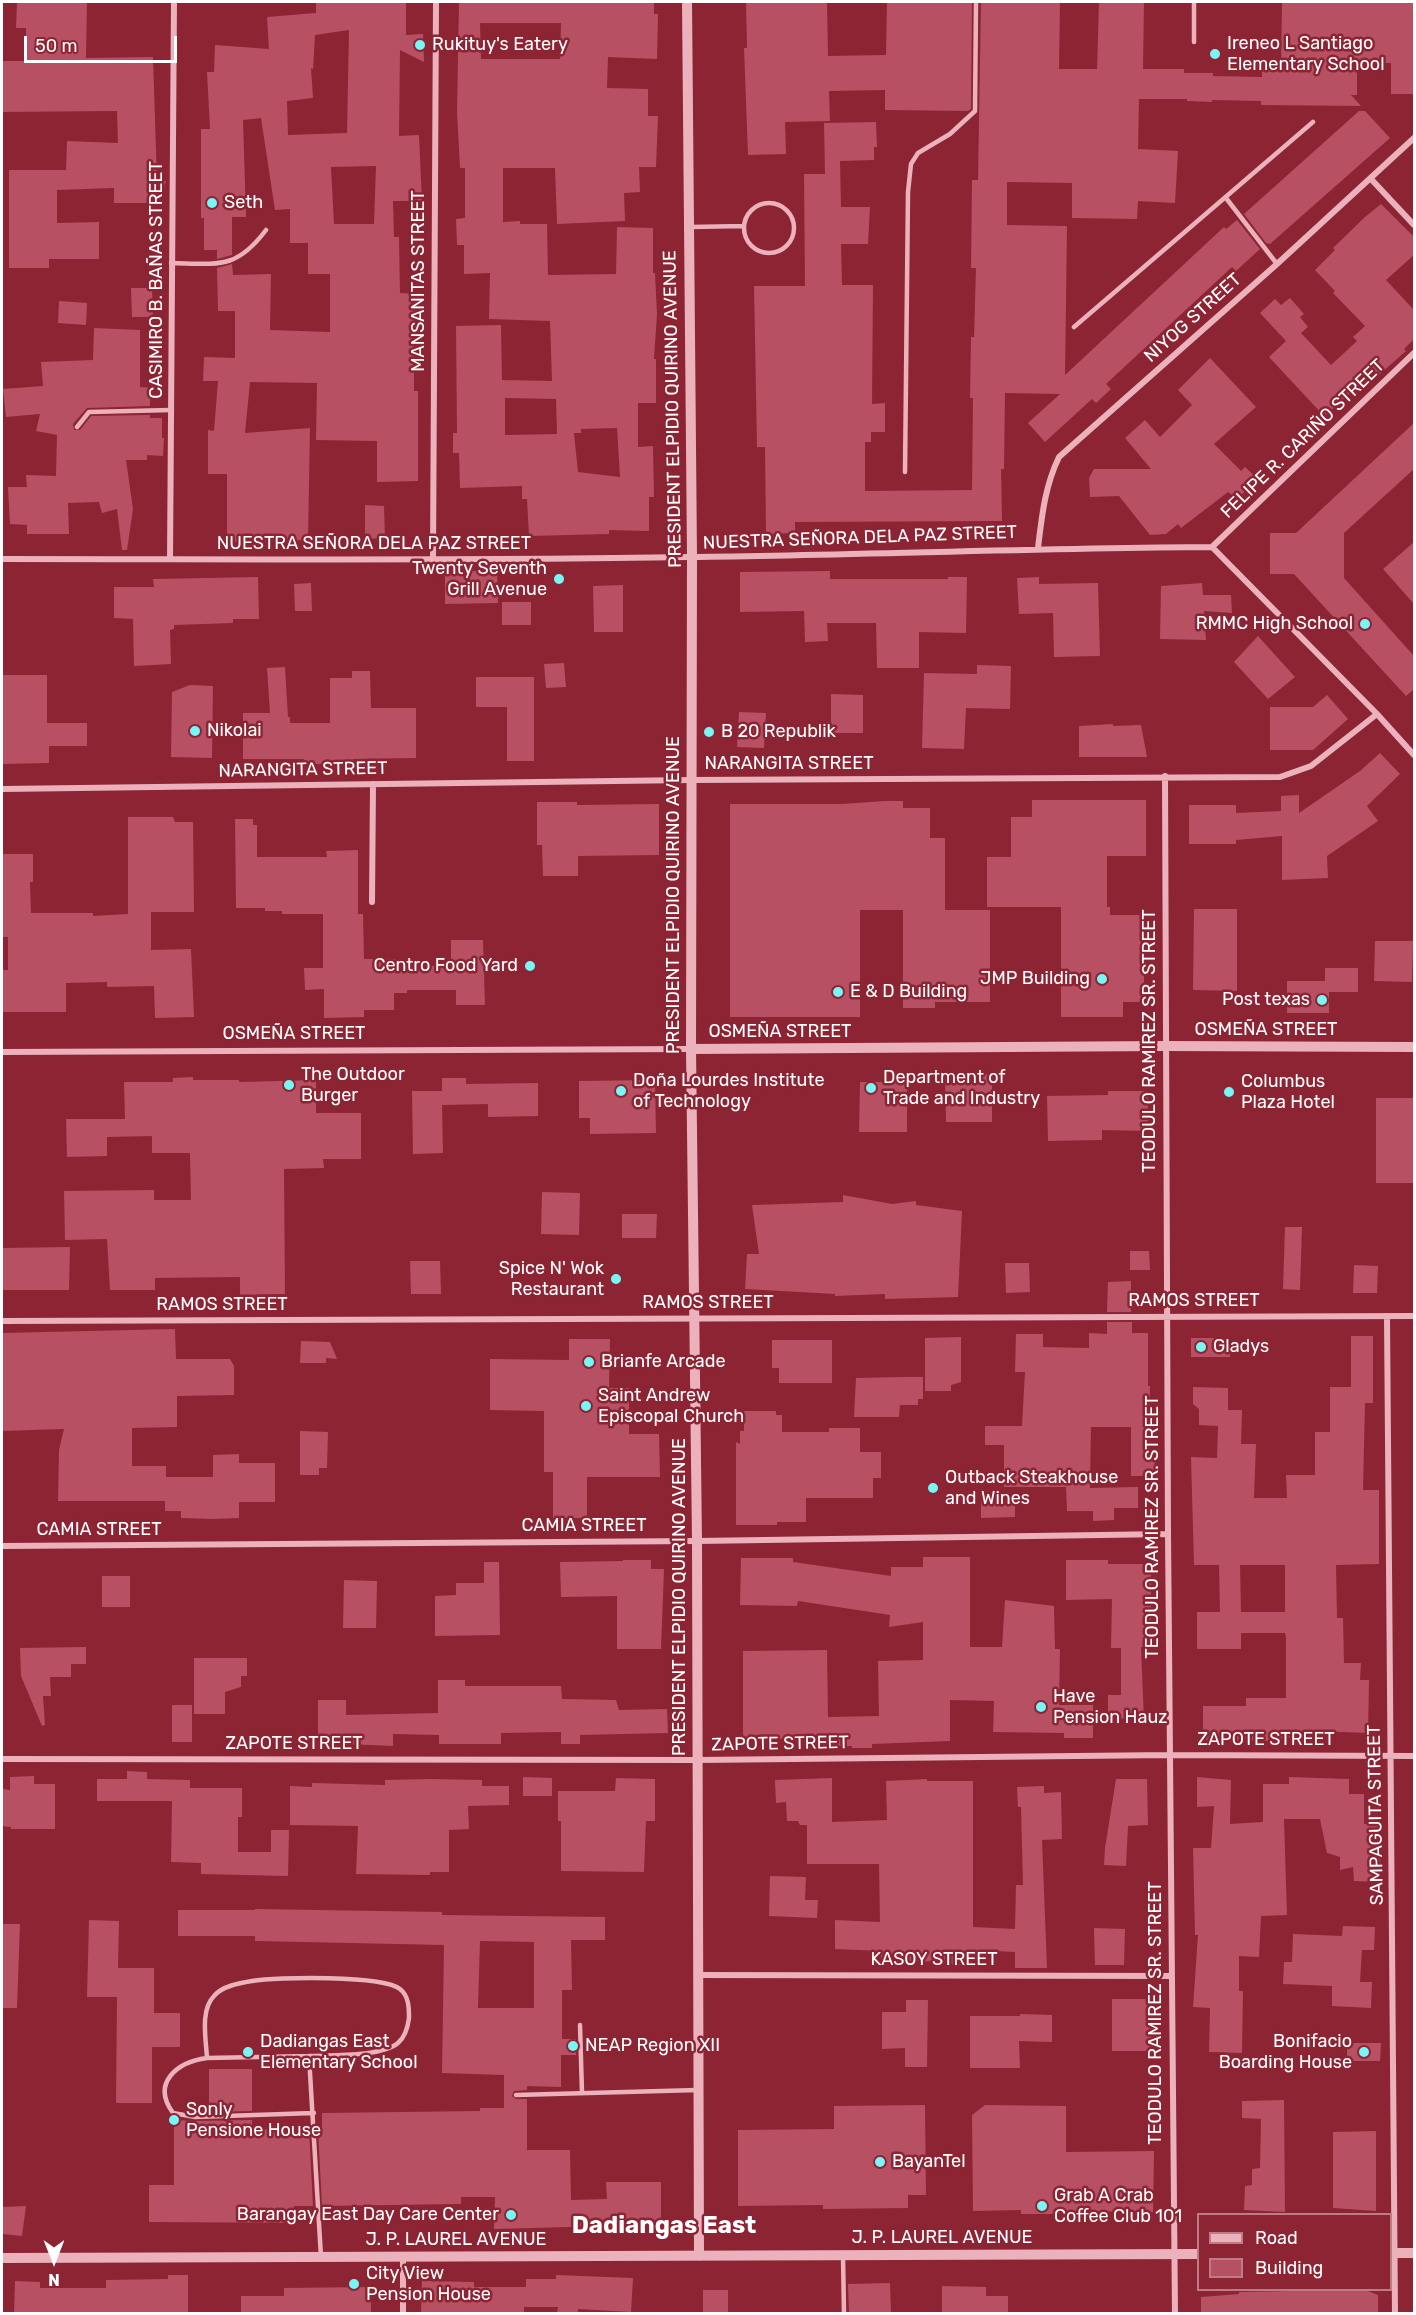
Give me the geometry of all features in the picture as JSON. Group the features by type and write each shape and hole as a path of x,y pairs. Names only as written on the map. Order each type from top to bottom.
{"street":[{"name":"CASIMIRO B. BAÑAS STREET","path":"170,559 174,2"},
{"name":"MANSANITAS STREET","path":"433,560 436,2"},
{"name":"PRESIDENT ELPIDIO QUIRINO AVENUE","path":"687,2 692,557 691,1049 697,1541 699,2256"},
{"name":"NIYOG STREET","path":"1038,548 1045,494 1059,457 1277,264 1414,138"},
{"path":"1371,179 1414,225"},
{"name":"FELIPE R. CARIÑO STREET","path":"1212,547 1414,353"},
{"name":"NUESTRA SEÑORA DELA PAZ STREET","path":"2,559 433,560 692,557 1038,548 1212,547"},
{"path":"1212,547 1377,714 1414,755"},
{"name":"NARANGITA STREET","path":"2,789 691,780 1165,776 1266,778 1294,773 1311,766 1377,714"},
{"name":"TEODULO RAMIREZ SR. STREET","path":"1165,776 1168,1534 1175,2313"},
{"path":"372,902 373,784"},
{"name":"OSMEÑA STREET","path":"2,1052 1165,1046 1414,1047"},
{"name":"SAMPAGUITA STREET","path":"1387,1316 1395,2313"},
{"name":"RAMOS STREET","path":"2,1321 1414,1316"},
{"name":"CAMIA STREET","path":"2,1546 697,1541 1168,1534"},
{"name":"ZAPOTE STREET","path":"2,1759 698,1760 1170,1755 1414,1756"},
{"name":"KASOY STREET","path":"697,1974 1171,1976"},
{"path":"1393,2253 1414,2253"},
{"name":"J. P. LAUREL AVENUE","path":"2,2258 1197,2254"},
{"path":"402,2313 403,2257"}],"lane":[{"path":"905,472 908,192 911,164 918,153 950,134 975,111 976,2"},
{"path":"1194,2 1194,42"},
{"path":"1074,327 1313,122"},
{"path":"1226,198 1264,251 1277,264"},
{"path":"769,202 787,211 794,229 785,246 769,253 759,251 751,245 745,237 744,226 745,218 751,209 769,202"},
{"path":"688,227 744,226"},
{"path":"171,263 231,262 249,251 266,230"},
{"path":"77,427 89,412 171,410"},
{"path":"207,2058 207,2008 214,1995 235,1985 254,1981 363,1978 385,1982 399,1988 406,1995 409,2009 408,2024 398,2043 385,2050 309,2056 191,2060 177,2067 170,2076 166,2089 166,2104 173,2114 195,2117 314,2113"},
{"path":"580,2025 582,2093"},
{"path":"309,2056 321,2257"},
{"path":"516,2095 698,2090"},
{"path":"843,2255 844,2313"}],"building":[{"path":"17,2 87,2 86,58 153,57 157,181 166,181 160,203 114,203 114,188 57,190 57,223 99,222 99,259 49,259 49,268 9,268 9,170 66,170 67,141 118,143 117,111 2,112 2,61 26,61 26,28 16,28"},
{"path":"316,2 406,2 406,35 423,34 424,62 400,50 399,136 419,135 422,201 393,201 394,237 399,237 400,293 419,294 417,312 415,312 414,340 414,391 418,391 418,481 377,482 377,441 316,440 317,383 250,382 245,433 310,428 308,540 227,542 227,474 208,474 208,430 214,431 218,381 203,381 204,357 235,358 235,311 218,311 217,268 232,264 233,275 271,274 270,330 330,332 330,274 308,274 308,243 290,243 290,209 275,210 261,118 243,120 246,217 232,217 232,255 217,259 217,250 204,250 204,218 201,218 201,129 210,129 207,72 214,72 215,45 269,49 267,17 316,13","holes":["349,30 347,133 288,135 287,101 313,98 311,68 313,69 315,35","376,166 374,224 334,224 331,167"]},
{"path":"459,2 654,2 654,14 658,14 657,59 608,57 607,88 648,89 648,116 658,116 656,167 639,167 640,192 624,193 625,221 557,224 555,168 503,168 503,222 547,224 548,275 616,274 617,227 653,228 653,273 655,273 657,314 654,359 656,359 656,403 638,403 638,447 653,446 654,497 649,497 649,531 609,530 609,534 529,536 527,499 522,499 522,486 460,488 459,453 453,453 453,433 457,433 456,326 501,325 502,380 552,381 550,321 489,319 490,273 464,274 464,245 457,245 456,219 465,218 465,168 460,168 457,112","holes":["480,23 561,23 560,59 481,59","505,398 556,399 557,434 505,435","617,428 620,477 578,472 574,433 581,433 581,429"]},
{"path":"746,2 827,2 828,56 886,55 887,2 972,2 971,109 968,111 885,110 885,90 829,91 830,121 785,122 786,154 748,155 744,48 747,48"},
{"path":"981,2 1060,2 1059,69 1097,69 1099,2 1144,2 1143,69 1184,69 1184,73 1213,73 1213,76 1262,77 1262,66 1281,67 1282,2 1414,2 1414,94 1391,94 1391,63 1357,63 1357,95 1351,95 1361,106 1261,105 1261,101 1212,100 1212,102 1187,101 1187,99 1139,99 1138,149 1178,151 1175,203 1138,201 1137,219 1072,218 1072,183 1007,182 1007,225 1067,226 1065,375 1224,227 1226,229 1237,220 1260,249 1236,271 1232,267 1106,384 1111,389 1096,403 1092,399 1045,442 1028,423 1060,394 1005,393 1004,469 1001,469 1002,521 795,522 795,533 766,534 765,447 757,447 754,286 805,286 804,174 825,174 824,123 876,122 877,147 874,147 874,160 840,161 841,207 870,207 868,244 841,244 842,285 873,285 872,404 885,403 885,432 871,432 871,442 865,442 865,491 972,490 971,337 974,337 976,268 971,268 972,180 978,180"},
{"path":"1359,111 1365,111 1390,138 1270,244 1266,243 1244,214"},
{"path":"1381,204 1414,237 1414,255 1386,280 1414,310 1414,339 1404,349 1406,351 1364,388 1361,385 1324,416 1269,357 1286,341 1260,313 1275,299 1281,305 1290,298 1304,314 1300,317 1308,327 1301,333 1331,365 1357,341 1353,337 1365,326 1333,293 1335,291 1315,270 1335,250 1333,248"},
{"path":"131,288 152,288 153,317 132,317"},
{"path":"59,301 87,303 86,325 58,323"},
{"path":"94,328 140,330 140,387 151,388 150,406 87,408 73,424 74,430 80,430 91,416 150,415 150,418 162,418 163,456 147,455 147,460 126,460 133,509 127,550 122,550 117,509 102,513 99,502 68,503 69,534 27,534 27,525 10,524 8,487 27,487 26,475 56,476 57,435 36,431 40,414 6,417 3,389 43,386 41,362 93,360"},
{"path":"1210,358 1256,407 1214,444 1241,471 1245,467 1258,479 1237,499 1228,492 1181,528 1178,524 1166,534 1150,535 1119,496 1090,497 1089,478 1094,469 1151,469 1125,438 1145,420 1160,437 1192,405 1178,390"},
{"path":"1414,423 1414,469 1344,533 1344,578 1414,656 1414,689 1406,696 1294,574 1270,574 1270,533 1296,533"},
{"path":"365,505 384,506 385,538 365,539"},
{"path":"1414,542 1414,604 1383,569"},
{"path":"497,571 498,603 445,604 445,572"},
{"path":"830,571 830,579 967,577 966,633 919,632 919,668 877,668 876,623 827,623 828,641 805,642 804,611 740,612 740,572"},
{"path":"258,577 259,619 233,619 233,623 174,625 174,629 170,630 171,664 134,666 133,619 114,618 114,587 154,587 153,579"},
{"path":"1039,577 1039,584 1098,583 1100,656 1054,657 1053,613 1019,614 1017,578"},
{"path":"311,583 312,611 295,611 294,584"},
{"path":"1202,583 1203,595 1231,595 1232,613 1204,611 1206,640 1160,639 1161,586"},
{"path":"623,585 623,632 594,632 593,586"},
{"path":"502,602 531,602 531,625 502,625"},
{"path":"1258,636 1295,677 1268,699 1234,662"},
{"path":"564,663 566,687 546,688 544,664"},
{"path":"977,665 1011,666 1010,709 966,708 964,749 922,748 924,673 977,674"},
{"path":"285,667 290,723 330,723 330,678 352,678 352,671 370,671 371,708 416,708 416,758 353,759 353,764 304,764 304,759 243,759 243,713 270,713 267,668"},
{"path":"2,675 47,675 47,723 87,723 87,746 49,746 49,763 2,764"},
{"path":"476,677 534,677 534,761 507,761 507,707 476,707"},
{"path":"190,685 213,686 212,758 171,757 172,692"},
{"path":"831,694 863,695 863,733 831,733"},
{"path":"1327,695 1348,719 1313,750 1270,750 1270,707 1313,707"},
{"path":"739,712 766,713 764,748 737,747"},
{"path":"1113,724 1113,726 1141,725 1147,757 1079,757 1079,726"},
{"path":"1380,753 1400,774 1367,806 1378,821 1327,856 1328,878 1282,880 1282,836 1236,840 1236,844 1189,844 1189,805 1236,805 1236,813 1281,811 1281,796 1299,795 1299,813 1360,771"},
{"path":"1032,800 1146,800 1146,856 1107,856 1107,907 1110,907 1110,915 1144,915 1144,1002 1123,1002 1123,1017 1061,1017 1061,907 987,907 987,857 1011,857 1011,817 1032,817"},
{"path":"903,801 903,808 930,808 930,838 945,838 945,910 990,910 990,1002 935,1002 935,1008 903,1008 903,910 860,910 860,1017 730,1017 730,804 842,804"},
{"path":"537,802 577,802 577,805 659,804 659,855 578,856 578,876 543,876 542,845 537,845"},
{"path":"128,817 173,817 175,822 193,822 194,912 151,912 151,950 191,949 194,1017 155,1018 154,986 107,987 107,982 66,983 66,1012 2,1012 2,970 8,970 8,937 2,937 2,854 33,854 33,882 30,882 31,913 93,913 93,916 128,914"},
{"path":"235,819 253,819 253,825 257,825 257,857 327,857 326,851 358,850 358,914 363,914 364,959 407,959 407,966 451,966 451,940 483,940 485,1005 456,1005 456,990 407,990 407,993 394,993 394,1010 364,1010 364,1017 324,1018 324,989 305,990 304,968 323,968 323,914 282,914 282,911 265,911 265,908 236,908"},
{"path":"1194,909 1237,909 1237,991 1193,990"},
{"path":"1375,941 1413,941 1412,982 1374,981"},
{"path":"1325,968 1358,968 1358,992 1329,992 1329,1013 1287,1013 1287,981 1325,981"},
{"path":"992,1074 992,1122 946,1122 945,1075"},
{"path":"193,1077 193,1080 239,1080 239,1082 316,1080 316,1113 361,1113 361,1159 323,1159 324,1168 284,1169 285,1294 240,1295 240,1277 155,1278 155,1290 110,1290 107,1239 65,1240 64,1191 154,1190 154,1200 191,1200 190,1153 152,1153 152,1136 107,1137 107,1156 67,1157 66,1119 125,1119 124,1082 173,1082 173,1078"},
{"path":"442,1078 466,1078 466,1084 538,1083 538,1116 488,1117 488,1104 442,1105 443,1153 413,1154 412,1091 442,1091"},
{"path":"655,1080 656,1133 590,1134 590,1118 579,1118 579,1081"},
{"path":"860,1082 907,1082 907,1132 859,1132"},
{"path":"1108,1091 1148,1091 1148,1131 1102,1130 1102,1140 1048,1141 1047,1096 1108,1095"},
{"path":"1376,1098 1414,1098 1414,1183 1376,1183"},
{"path":"542,1192 580,1193 579,1235 541,1234"},
{"path":"843,1195 892,1204 916,1201 916,1205 962,1211 958,1297 885,1299 885,1294 835,1296 835,1294 745,1289 747,1254 759,1254 752,1205 843,1202"},
{"path":"622,1214 657,1214 656,1238 622,1238"},
{"path":"1285,1227 1302,1227 1300,1290 1283,1289"},
{"path":"70,1247 69,1290 2,1290 2,1248"},
{"path":"1130,1251 1149,1251 1150,1270 1130,1270"},
{"path":"410,1261 440,1261 441,1294 411,1294"},
{"path":"1005,1263 1029,1263 1030,1292 1006,1293"},
{"path":"1354,1265 1378,1266 1377,1293 1353,1293"},
{"path":"1131,1281 1131,1312 1107,1312 1108,1282"},
{"path":"1107,1322 1132,1322 1132,1333 1148,1333 1149,1456 1155,1456 1155,1476 1131,1476 1131,1427 1091,1427 1090,1488 1138,1487 1138,1508 1114,1508 1114,1520 1093,1521 1093,1511 1067,1511 1066,1487 1004,1487 1004,1445 985,1445 985,1426 1022,1426 1025,1372 1015,1372 1016,1334 1043,1334 1043,1347 1089,1348 1089,1333 1107,1334"},
{"path":"175,1329 176,1359 230,1359 234,1366 234,1395 177,1396 177,1427 132,1428 132,1466 166,1466 166,1477 213,1477 213,1455 239,1454 239,1463 275,1463 275,1502 239,1502 239,1518 213,1519 181,1518 181,1511 165,1511 165,1501 58,1501 59,1450 64,1429 2,1431 2,1333"},
{"path":"1351,1336 1373,1336 1373,1403 1365,1403 1363,1490 1379,1490 1379,1564 1336,1565 1337,1618 1343,1618 1344,1663 1361,1663 1360,1680 1369,1680 1368,1733 1313,1731 1313,1738 1277,1738 1277,1741 1203,1740 1203,1706 1246,1706 1246,1698 1286,1698 1286,1638 1285,1633 1241,1633 1241,1649 1197,1649 1197,1612 1220,1612 1219,1565 1194,1565 1191,1457 1217,1458 1218,1426 1199,1425 1199,1409 1193,1404 1193,1387 1228,1388 1228,1410 1242,1410 1241,1444 1256,1444 1254,1498 1287,1498 1286,1475 1315,1475 1315,1432 1330,1432 1330,1387 1351,1387","holes":["1240,1565 1285,1565 1285,1612 1241,1612"]},
{"path":"961,1337 961,1382 951,1385 951,1391 925,1391 925,1338"},
{"path":"1191,1338 1230,1338 1230,1357 1191,1357"},
{"path":"569,1339 610,1339 609,1388 629,1388 629,1434 659,1434 660,1477 587,1477 587,1518 553,1518 553,1472 544,1472 544,1411 490,1410 490,1359 569,1360"},
{"path":"772,1340 832,1340 832,1383 779,1383 779,1368 772,1368"},
{"path":"301,1341 330,1342 337,1359 326,1358 326,1363 300,1363"},
{"path":"923,1377 923,1399 918,1399 918,1405 900,1405 899,1417 854,1417 856,1378"},
{"path":"744,1411 776,1411 776,1415 782,1415 782,1432 829,1432 829,1428 860,1428 860,1452 881,1452 881,1478 873,1478 873,1498 806,1498 806,1522 736,1525 736,1442 740,1444 740,1431 744,1431"},
{"path":"300,1431 328,1432 327,1468 319,1468 319,1475 300,1475"},
{"path":"1015,1500 1015,1517 981,1518 981,1501"},
{"path":"923,1557 970,1557 970,1647 1002,1647 1005,1600 1054,1606 1055,1649 1060,1649 1059,1705 1093,1705 1093,1738 1064,1738 1064,1733 993,1732 994,1701 950,1700 950,1741 872,1744 872,1748 852,1748 852,1746 820,1746 820,1739 743,1739 743,1651 827,1650 828,1717 879,1716 878,1661 923,1660 923,1622 889,1627 890,1615 798,1601 797,1606 740,1605 741,1558 793,1558 793,1562 891,1576 891,1567 923,1567"},
{"path":"651,1560 651,1569 664,1569 661,1649 617,1649 617,1596 561,1597 560,1562"},
{"path":"1066,1560 1108,1560 1108,1564 1151,1564 1151,1620 1146,1620 1147,1647 1141,1647 1144,1720 1108,1718 1108,1695 1121,1695 1121,1648 1111,1648 1112,1599 1066,1600"},
{"path":"484,1562 499,1562 500,1635 435,1636 435,1596 456,1595 456,1583 484,1583"},
{"path":"102,1576 130,1576 130,1607 102,1607"},
{"path":"344,1580 377,1581 376,1628 343,1628"},
{"path":"86,1647 86,1664 71,1664 71,1677 50,1677 51,1696 43,1696 45,1725 42,1726 21,1676 20,1648"},
{"path":"194,1658 247,1658 247,1676 241,1676 241,1687 225,1692 225,1714 194,1714"},
{"path":"438,1680 465,1680 465,1686 561,1686 562,1699 616,1700 619,1710 667,1709 668,1733 580,1735 580,1744 561,1744 561,1732 501,1733 501,1744 439,1744 439,1735 393,1734 393,1746 331,1745 330,1742 318,1741 318,1700 346,1700 346,1715 438,1713"},
{"path":"172,1705 192,1705 192,1742 172,1742"},
{"path":"127,1771 147,1772 147,1779 190,1780 190,1788 242,1788 242,1817 238,1817 238,1852 271,1852 271,1830 289,1830 288,1876 201,1874 201,1863 171,1862 172,1801 97,1801 97,1779 127,1779"},
{"path":"34,1776 34,1784 55,1784 55,1829 11,1829 11,1827 2,1826 2,1789 10,1790 10,1777"},
{"path":"523,1777 552,1778 552,1796 523,1796"},
{"path":"1197,1777 1231,1780 1230,1824 1263,1822 1263,1784 1289,1784 1289,1777 1349,1779 1349,1794 1364,1794 1364,1824 1381,1823 1380,1882 1354,1881 1353,1867 1340,1870 1340,1857 1327,1853 1320,1819 1284,1819 1287,1915 1261,1916 1259,1957 1239,1956 1239,1991 1243,1991 1242,2053 1209,2052 1210,2008 1193,2007 1198,1935 1195,1935 1193,1848 1211,1848 1214,1806 1197,1807"},
{"path":"616,1778 655,1779 655,1821 646,1821 644,1872 561,1871 561,1821 558,1821 558,1791 615,1791"},
{"path":"832,1778 832,1822 887,1820 886,1781 927,1779 927,1781 973,1781 973,1927 1015,1929 1016,1885 1023,1885 1021,1807 1018,1807 1017,1787 1044,1786 1044,1793 1061,1792 1062,1839 1042,1840 1047,1968 1015,1968 1015,1952 974,1950 974,1965 952,1965 951,1961 881,1962 881,1951 835,1949 835,1920 880,1922 879,1864 807,1864 807,1825 800,1825 798,1821 787,1821 786,1802 776,1803 775,1780"},
{"path":"1116,1779 1147,1779 1148,1825 1128,1826 1126,1866 1104,1865"},
{"path":"385,1780 482,1780 482,1786 509,1786 509,1805 468,1806 469,1829 449,1830 449,1872 430,1872 430,1875 356,1874 358,1826 290,1825 290,1786 312,1787 312,1783 385,1785"},
{"path":"770,1876 806,1877 805,1900 818,1900 817,1918 769,1916"},
{"path":"178,1910 605,1917 605,1940 571,1940 572,1990 562,1990 562,2039 576,2039 576,2055 561,2055 561,2087 527,2086 527,2090 514,2091 512,2096 516,2099 527,2099 527,2150 570,2150 571,2200 607,2199 606,2182 661,2182 661,2224 653,2234 607,2234 607,2226 494,2229 495,2197 461,2197 461,2204 322,2206 318,2130 322,2130 322,2113 480,2111 480,2108 504,2108 504,2075 442,2073 444,1945 255,1941 255,1936 178,1936","holes":["480,1941 534,1942 534,2008 478,2008"]},
{"path":"89,1920 119,1921 118,1968 154,1968 154,2013 180,2013 180,2047 152,2047 152,2103 116,2103 117,1997 87,1997"},
{"path":"2,1924 20,1924 17,2008 2,2008"},
{"path":"1343,1926 1375,1927 1374,1950 1362,1950 1360,1982 1372,1982 1371,2008 1332,2006 1332,1986 1283,1984 1284,1962 1292,1962 1293,1934 1342,1936"},
{"path":"1094,1928 1125,1929 1124,1965 1095,1965"},
{"path":"1112,1999 1154,1999 1154,2051 1112,2051"},
{"path":"906,2000 928,2000 927,2067 905,2067 905,2048 882,2049 882,2012 906,2012"},
{"path":"1020,2014 1052,2015 1052,2042 1019,2041 1020,2068 970,2068 970,2016 1020,2016"},
{"name":"Bonifacio Boarding House","path":"1347,2043 1381,2043 1380,2061 1347,2061"},
{"path":"209,2069 252,2069 252,2111 209,2112"},
{"path":"1284,2100 1285,2212 1244,2210 1245,2186 1252,2185 1252,2169 1260,2168 1261,2119 1242,2118 1242,2101"},
{"path":"925,2105 926,2195 908,2195 908,2208 823,2209 823,2205 738,2206 738,2130 834,2129 834,2106"},
{"path":"985,2105 1066,2106 1066,2152 1154,2151 1153,2212 1060,2211 1060,2214 1021,2214 1021,2210 973,2211 972,2115"},
{"path":"174,2120 252,2120 252,2129 309,2130 313,2206 294,2206 294,2223 149,2222 149,2185 174,2185"},
{"path":"1376,2131 1376,2211 1333,2208 1333,2132"},
{"path":"26,2206 22,2236 2,2234 2,2207"},
{"path":"168,2275 188,2275 188,2313 14,2313 15,2281 40,2282 40,2288 106,2288 106,2280 168,2279"},
{"path":"556,2275 633,2278 631,2312 578,2309 578,2313 557,2313 558,2307 524,2307 524,2313 421,2313 422,2281 474,2282 474,2287 526,2287 526,2279 556,2279"},
{"path":"890,2283 891,2313 849,2313 848,2284"},
{"path":"942,2286 986,2287 986,2296 1008,2296 1008,2313 942,2313"},
{"path":"371,2287 371,2313 241,2313 241,2296 284,2296 284,2288"},
{"path":"703,2290 728,2290 728,2313 703,2313"},
{"path":"1368,2291 1378,2295 1378,2313 1201,2313 1201,2297 1239,2294 1239,2292"}],"place":[{"name":"Rukituy's Eatery","path":"420,45"},
{"name":"Ireneo L Santiago Elementary School","path":"1215,54"},
{"name":"Seth","path":"212,203"},
{"name":"Twenty Seventh Grill Avenue","path":"559,579"},
{"name":"RMMC High School","path":"1365,624"},
{"name":"Nikolai","path":"195,731"},
{"name":"B 20 Republik","path":"709,732"},
{"name":"Centro Food Yard","path":"530,966"},
{"name":"JMP Building","path":"1102,979"},
{"name":"E & D Building","path":"838,992"},
{"name":"Post texas","path":"1322,1000"},
{"name":"The Outdoor Burger","path":"289,1085"},
{"name":"Department of Trade and Industry","path":"871,1088"},
{"name":"Doña Lourdes Institute of Technology","path":"621,1091"},
{"name":"Columbus Plaza Hotel","path":"1229,1092"},
{"name":"Spice N' Wok Restaurant","path":"616,1279"},
{"name":"Gladys","path":"1201,1347"},
{"name":"Brianfe Arcade","path":"589,1362"},
{"name":"Saint Andrew Episcopal Church","path":"586,1406"},
{"name":"Outback Steakhouse and Wines","path":"933,1488"},
{"name":"Have Pension Hauz","path":"1041,1707"},
{"name":"NEAP Region XII","path":"573,2046"},
{"name":"Dadiangas East Elementary School","path":"248,2052"},
{"name":"Bonifacio Boarding House","path":"1364,2052"},
{"name":"Sonly Pensione House","path":"174,2120"},
{"name":"BayanTel","path":"880,2162"},
{"name":"Grab A Crab Coffee Club 101","path":"1042,2206"},
{"name":"Barangay East Day Care Center","path":"511,2215"},
{"name":"City View Pension House","path":"354,2284"}],"district":[{"name":"Dadiangas East","path":"664,2226"}]}
